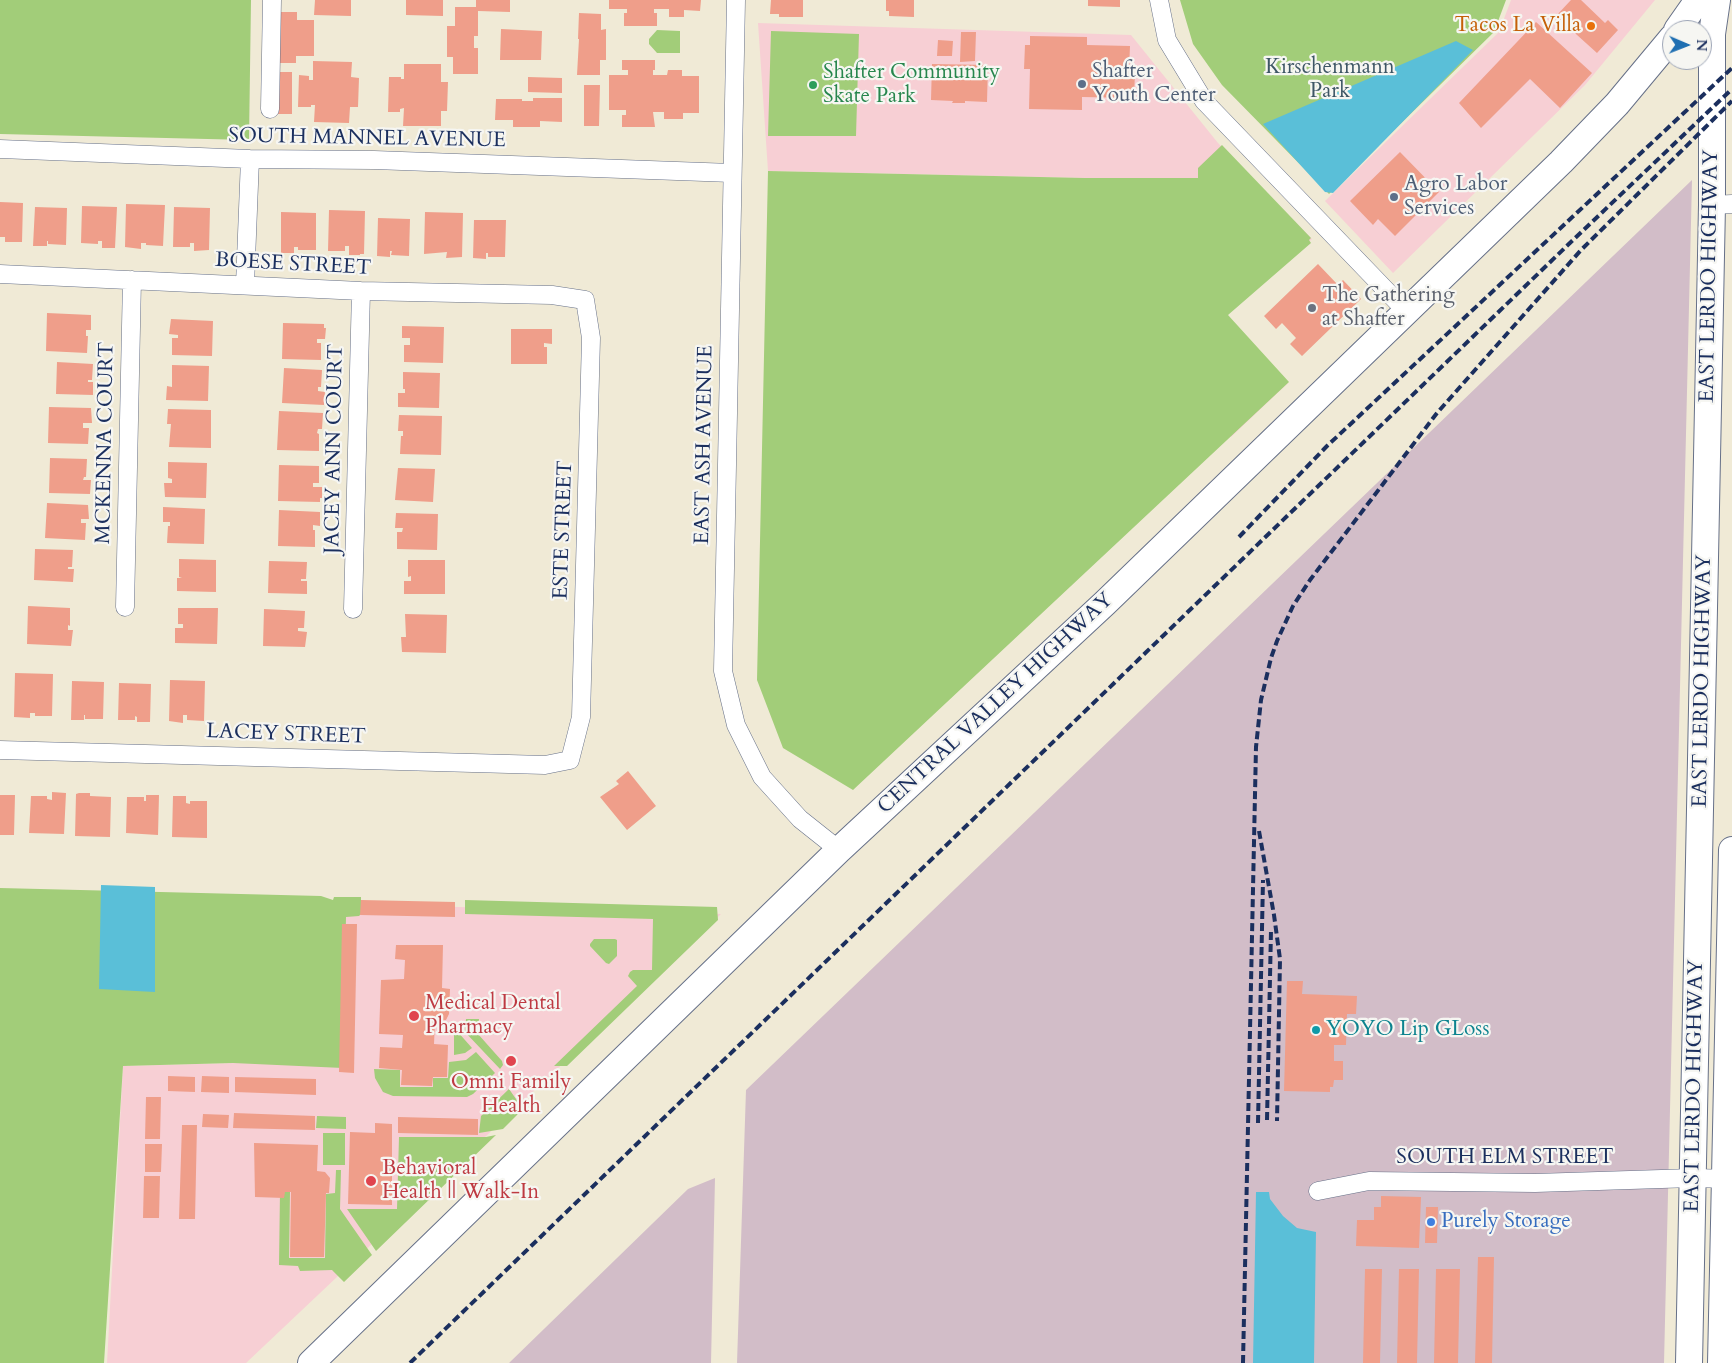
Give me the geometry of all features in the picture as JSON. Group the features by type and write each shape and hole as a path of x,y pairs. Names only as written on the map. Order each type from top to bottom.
{"main road":[{"path":"1684,20 1698,0"},
{"name":"EAST LERDO HIGHWAY","path":"1689,1363 1722,204 1712,34 1717,0"},
{"name":"CENTRAL VALLEY HIGHWAY","path":"311,1363 839,850 1104,603 1561,162 1617,104 1662,50"},
{"name":"EAST LERDO HIGHWAY","path":"1721,1363 1729,1179 1732,850"}],"street":[{"path":"270,109 272,0"},
{"name":"EAST ASH AVENUE","path":"736,0 723,671 736,725 762,777 800,820 839,850"},
{"path":"1159,0 1167,40 1204,101 1406,311"},
{"name":"SOUTH MANNEL AVENUE","path":"0,149 250,159 374,160 732,173"},
{"path":"245,285 250,159"},
{"name":"BOESE STREET","path":"0,274 362,291 552,295 585,300"},
{"name":"MCKENNA COURT","path":"125,607 132,280"},
{"name":"JACEY ANN COURT","path":"354,609 362,291"},
{"name":"ESTE STREET","path":"570,760 581,717 592,338 585,300"},
{"name":"LACEY STREET","path":"0,750 545,765 570,760"},
{"name":"SOUTH ELM STREET","path":"1318,1191 1370,1181 1535,1184 1693,1178 1729,1179"}],"shaded area":[{"path":"1511,0 1655,0 1585,85 1393,273 1325,201 1499,32"},
{"path":"758,23 1131,35 1218,143 1312,239 1226,314 1288,383 1231,437 1084,178 768,171"},
{"path":"1692,180 1664,1363 737,1363 746,1090"},
{"path":"346,904 721,914 246,1363 107,1363 123,1066 233,1063"},
{"path":"715,1178 711,1363 509,1363 688,1189"}],"green space":[{"path":"0,0 251,0 249,140 0,134"},
{"name":"Kirschenmann Park","path":"1180,0 1506,0 1494,32 1329,194 1222,85 1193,44"},
{"path":"657,30 680,31 680,53 657,53 649,44 649,39"},
{"name":"Shafter Community Skate Park","path":"771,31 859,34 856,136 768,136"},
{"path":"1222,145 1311,238 1309,240 1311,243 1228,315 1289,382 853,790 783,748 757,680 768,171 1085,178 1198,178 1198,168"},
{"path":"0,888 321,896 333,900 334,897 361,897 361,914 359,916 346,917 343,1068 233,1063 123,1066 104,1363 0,1363"},
{"path":"465,900 717,907 718,920 567,1066 554,1066 637,986 628,976 630,972 633,970 652,970 653,919 465,914"},
{"path":"594,939 617,940 617,956 609,964 590,946"},
{"path":"466,1019 479,1019 478,1034 502,1061 503,1065 500,1069 465,1032"},
{"path":"457,1031 472,1048 465,1053 454,1055 454,1032"},
{"path":"476,1052 495,1073 473,1094 467,1097 393,1096 383,1092 375,1078 374,1069 400,1070 400,1087 433,1087 433,1078 448,1078 449,1062 466,1060"},
{"path":"509,1089 523,1109 503,1129 479,1133 481,1116"},
{"path":"317,1116 346,1117 346,1129 316,1128"},
{"path":"323,1133 345,1133 345,1165 323,1165"},
{"path":"496,1135 376,1251 347,1209 397,1209 399,1137 486,1137"},
{"path":"336,1170 341,1170 340,1209 372,1255 344,1282 332,1270 300,1271 298,1266 279,1265 280,1192 290,1192 289,1258 325,1258 326,1194 335,1193"}],"water":[{"path":"1456,41 1473,50 1333,193 1325,192 1263,124"},
{"path":"101,885 155,887 155,992 99,989"},
{"path":"1256,1192 1269,1192 1270,1199 1283,1216 1297,1228 1316,1232 1314,1363 1253,1363"}],"building":[{"path":"315,0 351,0 351,16 314,15"},
{"path":"406,0 443,0 443,16 406,15"},
{"path":"476,0 510,0 510,12 478,11 478,36 474,36 474,48 478,48 478,74 453,74 453,57 447,57 447,26 455,26 455,7 476,7"},
{"path":"609,0 701,0 700,11 684,10 684,17 669,17 669,9 654,9 654,13 657,13 657,26 624,26 624,13 627,13 627,9 609,9"},
{"path":"771,0 803,0 803,17 779,17 779,14 770,14"},
{"path":"886,0 914,0 914,17 889,16 889,11 886,11"},
{"path":"1088,0 1120,0 1120,7 1088,6"},
{"name":"Tacos La Villa","path":"1571,0 1581,0 1605,23 1608,20 1618,30 1597,53 1556,16"},
{"path":"280,12 297,12 297,20 314,20 314,56 296,56 296,63 280,63"},
{"path":"579,13 601,14 601,30 606,29 606,60 600,60 600,75 577,75"},
{"path":"1536,22 1592,73 1560,108 1530,79 1481,128 1459,103"},
{"path":"501,29 542,31 541,60 500,60"},
{"path":"961,32 976,32 975,61 960,62"},
{"name":"Shafter Youth Center","path":"1030,36 1087,37 1087,45 1130,46 1129,71 1135,71 1134,98 1082,97 1082,110 1029,109 1030,69 1024,69 1025,45 1030,45"},
{"path":"938,40 953,41 952,56 937,56"},
{"path":"622,60 655,60 653,75 667,75 668,70 682,70 682,76 699,76 699,113 683,113 683,119 664,119 664,112 653,112 655,127 622,127 622,115 626,115 626,110 609,110 609,75 628,75 628,70 622,70"},
{"path":"313,61 352,62 351,77 359,78 358,107 350,107 349,123 314,122 315,105 311,105 311,107 298,107 299,75 309,76 309,80 313,80"},
{"path":"404,64 441,64 441,82 448,82 447,111 441,111 441,126 403,126 404,108 400,109 400,112 388,112 389,77 401,77 401,79 404,79"},
{"path":"932,64 988,65 987,102 965,101 965,103 952,103 953,101 931,100"},
{"path":"277,72 292,72 292,114 277,114"},
{"path":"528,77 562,78 562,93 528,92"},
{"path":"584,85 600,85 599,126 584,126"},
{"path":"533,98 562,98 562,122 540,121 540,127 513,127 513,120 495,120 496,99 533,101"},
{"name":"Agro Labor Services","path":"1400,152 1439,192 1395,236 1378,219 1373,225 1350,201"},
{"path":"0,202 23,203 22,242 5,242 5,237 0,237"},
{"path":"126,204 165,205 163,246 141,243 141,249 125,247"},
{"path":"82,206 117,207 115,248 102,248 102,241 98,241 98,244 81,243"},
{"path":"35,207 67,208 66,245 48,244 47,241 47,246 33,246"},
{"path":"174,207 210,208 209,250 194,251 194,243 190,243 190,247 173,247"},
{"path":"329,210 365,211 364,254 349,255 349,246 345,246 345,251 328,251"},
{"path":"281,212 316,213 316,250 298,250 298,247 294,247 294,253 281,253"},
{"path":"425,212 463,213 462,257 446,258 447,252 424,254"},
{"path":"378,218 410,219 409,256 391,255 392,251 390,251 390,257 377,256"},
{"path":"474,220 506,220 505,257 488,257 488,253 486,253 486,259 473,258"},
{"name":"The Gathering at Shafter","path":"1318,264 1338,285 1343,280 1361,299 1302,356 1290,344 1296,338 1282,323 1276,329 1264,316"},
{"path":"47,313 91,315 91,330 86,330 86,336 88,336 87,353 46,351"},
{"path":"171,319 213,321 212,356 172,355 172,338 178,338 178,335 169,334"},
{"path":"283,323 324,324 324,328 326,328 325,339 317,339 317,343 321,343 321,360 282,359"},
{"path":"402,326 444,327 443,363 404,362 404,345 410,345 410,338 402,338"},
{"path":"511,329 552,329 552,344 544,343 544,347 547,347 547,364 511,364"},
{"path":"57,362 93,364 92,380 88,380 88,382 93,382 93,395 56,394"},
{"path":"172,365 209,366 208,401 166,400 167,386 172,387"},
{"path":"284,368 322,370 321,387 318,387 318,391 325,392 324,405 282,403"},
{"path":"403,372 440,373 439,408 398,407 398,393 405,393 405,389 403,389"},
{"path":"49,407 91,408 92,423 83,423 83,428 89,428 88,444 48,443"},
{"path":"168,409 211,410 211,448 169,447 171,424 167,424"},
{"path":"279,411 323,413 322,429 318,429 317,433 319,434 319,451 277,450"},
{"path":"399,415 442,416 441,455 400,454 403,431 398,431"},
{"path":"50,458 87,459 86,477 83,480 91,480 90,494 49,493"},
{"path":"168,462 207,463 206,498 165,497 164,483 172,483 172,479 168,478"},
{"path":"279,465 319,466 319,483 313,483 313,487 322,487 320,502 278,501"},
{"path":"398,468 435,469 433,502 395,500"},
{"path":"47,503 88,505 89,519 81,519 81,523 86,523 85,540 45,538"},
{"path":"163,507 205,509 204,544 167,543 170,522 163,522"},
{"path":"279,510 320,512 320,526 313,525 313,530 315,530 315,547 278,546"},
{"path":"396,513 438,514 437,550 397,549 397,532 402,532 403,528 395,528"},
{"path":"35,549 73,550 72,567 68,567 68,569 74,569 73,582 34,580"},
{"path":"179,559 216,560 216,592 177,591 177,578 182,578 179,577"},
{"path":"408,560 445,560 445,594 404,594 404,581 411,581 411,576 408,577"},
{"path":"269,561 307,562 306,579 301,579 301,581 307,581 307,594 268,593"},
{"path":"28,606 70,608 70,626 68,625 68,630 73,630 71,646 27,644"},
{"path":"178,608 218,608 217,644 175,643 175,628 183,628 183,624 178,624"},
{"path":"264,609 305,611 304,628 298,628 298,631 307,632 305,647 263,646"},
{"path":"405,614 447,615 446,653 402,652 401,637 406,637"},
{"path":"15,673 53,674 52,716 35,716 35,713 30,713 30,718 14,717"},
{"path":"170,680 205,681 204,721 187,720 187,715 183,715 183,723 169,721"},
{"path":"72,681 104,682 103,719 85,719 84,715 84,720 71,720"},
{"path":"119,683 151,684 150,722 137,722 137,717 135,716 135,720 118,720"},
{"path":"628,771 656,806 627,830 600,797 619,784 616,781"},
{"path":"52,792 66,793 64,834 29,833 31,796 47,796 47,799 52,800"},
{"path":"90,793 90,796 111,797 110,837 75,836 76,794"},
{"path":"0,795 15,795 14,835 0,835"},
{"path":"146,795 159,795 158,835 126,833 127,797 144,797 144,801 146,801"},
{"path":"173,796 186,796 186,803 190,804 190,801 207,801 207,838 172,837"},
{"path":"361,900 455,902 455,917 360,915"},
{"path":"342,924 357,924 354,1073 339,1072"},
{"name":"Medical Dental Pharmacy","path":"396,945 443,945 442,988 450,989 449,1014 446,1020 435,1022 434,1044 448,1045 447,1077 433,1077 432,1086 401,1085 402,1070 379,1068 380,1047 402,1048 403,1035 379,1034 381,980 404,979 405,960 395,959"},
{"name":"YOYO Lip GLoss","path":"1287,981 1303,981 1302,994 1357,996 1356,1014 1347,1014 1346,1045 1334,1045 1334,1061 1343,1061 1343,1080 1334,1080 1333,1087 1330,1087 1330,1092 1284,1091"},
{"path":"168,1076 195,1077 195,1092 168,1091"},
{"path":"202,1076 229,1077 229,1093 201,1092"},
{"path":"235,1077 316,1079 316,1095 235,1092"},
{"path":"146,1097 161,1097 160,1139 145,1139"},
{"path":"234,1113 315,1116 315,1130 233,1128"},
{"path":"203,1114 229,1115 228,1128 202,1127"},
{"path":"398,1117 478,1119 478,1135 398,1133"},
{"name":"Behavioral Health || Walk-In","path":"375,1123 392,1124 392,1205 348,1204 350,1132 375,1133"},
{"path":"182,1125 197,1125 195,1219 179,1219"},
{"path":"254,1143 318,1145 317,1171 325,1172 330,1178 329,1193 326,1193 324,1257 290,1257 291,1192 285,1192 284,1198 255,1197"},
{"path":"145,1144 162,1144 161,1172 145,1172"},
{"path":"144,1176 160,1176 159,1218 143,1218"},
{"path":"1381,1196 1421,1197 1419,1248 1356,1246 1357,1220 1374,1220 1374,1207 1381,1207"},
{"name":"Purely Storage","path":"1426,1207 1438,1207 1437,1243 1425,1243"},
{"path":"1478,1257 1494,1257 1492,1363 1475,1363"},
{"path":"1365,1269 1382,1269 1380,1363 1363,1363"},
{"path":"1399,1269 1419,1269 1417,1363 1397,1363"},
{"path":"1436,1269 1460,1269 1458,1363 1434,1363"}],"railway":[{"path":"1239,537 1327,446 1732,68"},
{"path":"410,1363 1573,240 1732,89"},
{"path":"1243,1363 1256,747 1261,700 1277,641 1293,606 1310,580 1437,413 1581,250 1732,101"},
{"path":"1259,831 1280,959 1277,1121"},
{"path":"1258,1123 1263,880"},
{"path":"1267,1120 1271,930"}],"place":[{"name":"Tacos La Villa","path":"1591,26"},
{"name":"Shafter Youth Center","path":"1082,84"},
{"name":"Shafter Community Skate Park","path":"813,85"},
{"name":"Agro Labor Services","path":"1394,197"},
{"name":"The Gathering at Shafter","path":"1312,308"},
{"name":"Medical Dental Pharmacy","path":"414,1016"},
{"name":"YOYO Lip GLoss","path":"1316,1030"},
{"name":"Omni Family Health","path":"511,1061"},
{"name":"Behavioral Health || Walk-In","path":"371,1181"},
{"name":"Purely Storage","path":"1431,1222"}]}
